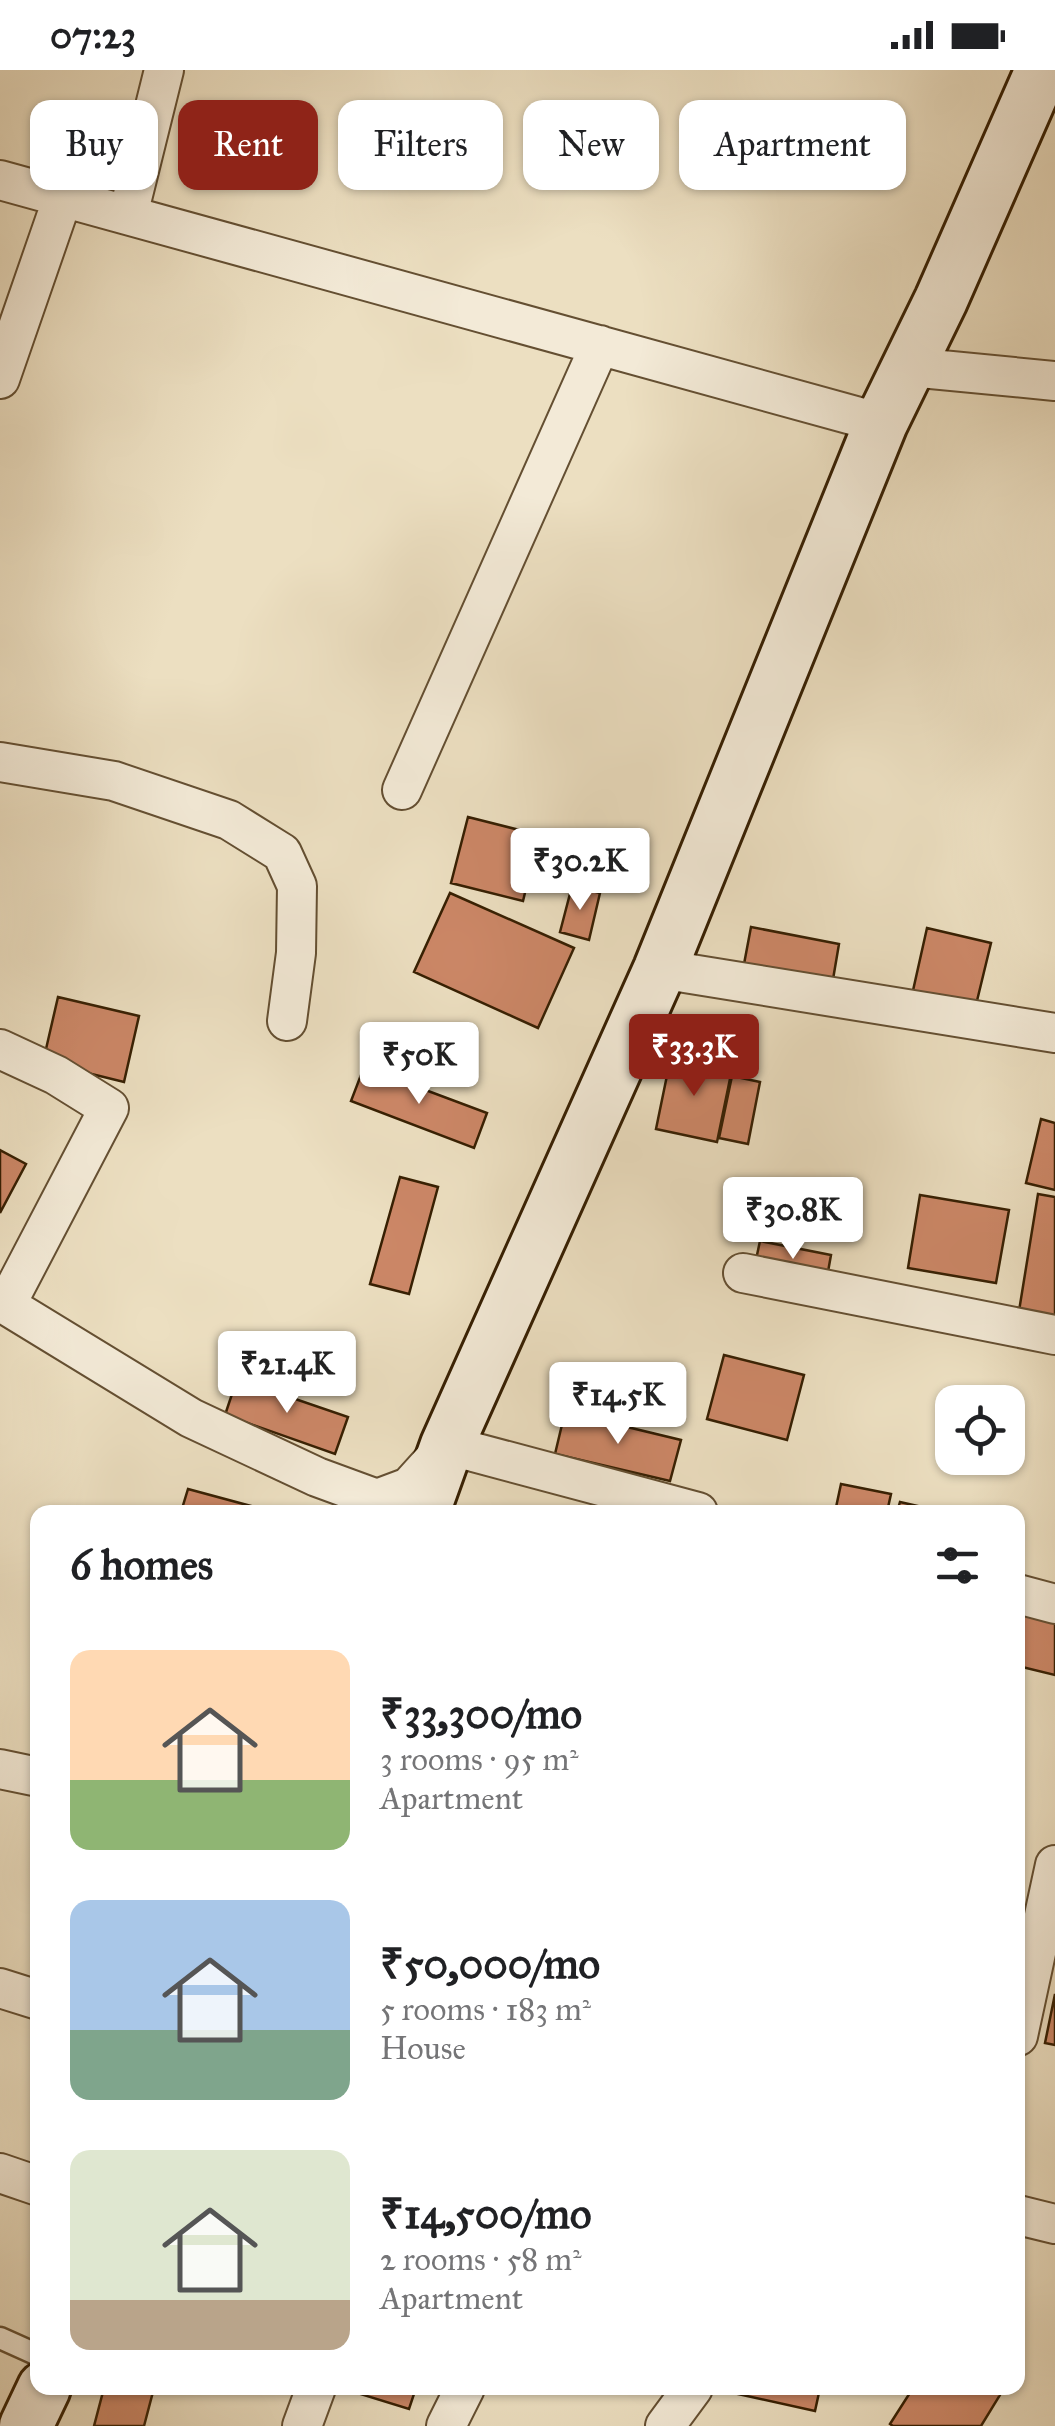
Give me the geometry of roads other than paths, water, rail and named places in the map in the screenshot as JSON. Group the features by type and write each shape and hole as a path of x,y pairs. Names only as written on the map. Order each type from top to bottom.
{"street":[{"path":"128,215 164,70"},
{"path":"426,1505 448,1444 660,969 881,424 910,368 1042,70"},
{"path":"0,180 881,424"},
{"path":"0,378 63,197"},
{"path":"402,790 600,345"},
{"path":"910,368 1055,381"},
{"path":"0,762 114,781 230,820 282,854 298,886 296,953 287,1020"},
{"path":"660,969 1055,1033"},
{"path":"0,1049 56,1075 109,1108 6,1305 191,1418 377,1500 410,1487 448,1444"},
{"path":"743,1273 1055,1335"},
{"path":"448,1444 672,1505"},
{"path":"1025,1596 1055,1604"},
{"path":"0,1769 30,1775"},
{"path":"1025,2004 1055,1865"},
{"path":"0,1988 30,1997"},
{"path":"0,2173 30,2183"},
{"path":"1025,2217 1055,2224"},
{"path":"26,2426 41,2395"},
{"path":"302,2426 313,2395"},
{"path":"446,2426 462,2395"},
{"path":"665,2426 688,2395"}],"lane":[{"path":"0,2338 30,2351"}]}
